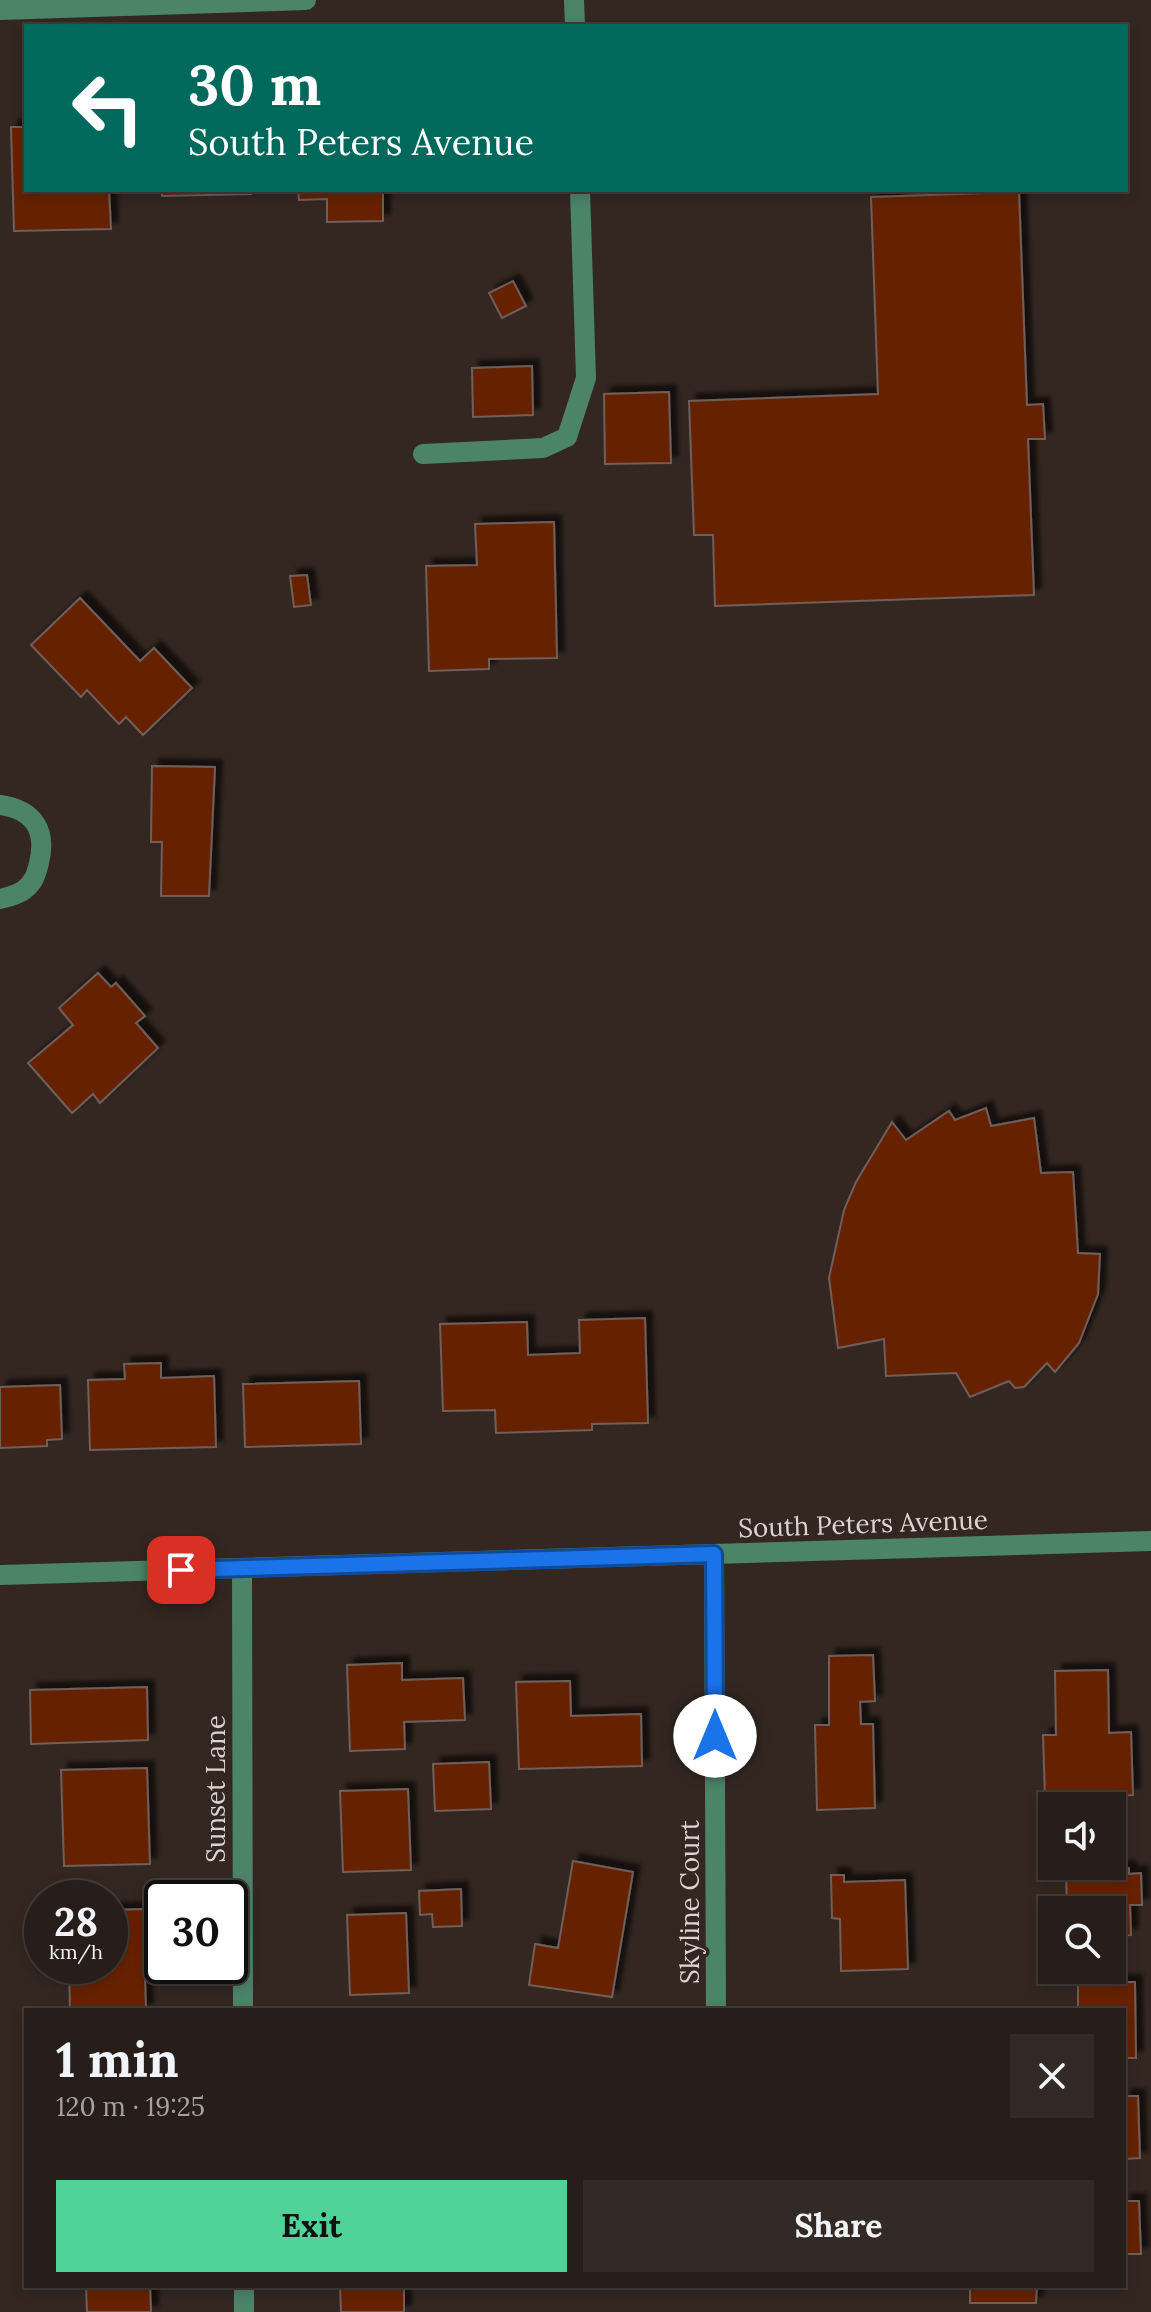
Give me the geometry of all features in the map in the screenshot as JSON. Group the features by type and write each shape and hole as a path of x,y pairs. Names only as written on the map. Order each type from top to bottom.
{"street":[{"path":"1,6 306,0"},
{"path":"574,0 575,24"},
{"path":"423,454 543,448 567,437 586,378 580,192"},
{"path":"0,805 27,813 41,827 43,846 36,879 22,892 0,899"},
{"name":"South Peters Avenue","path":"0,1575 1151,1541"},
{"name":"Skyline Court","path":"714,1554 716,2008"},
{"name":"Sunset Lane","path":"242,1568 243,2008"},
{"path":"244,2288 244,2312"}],"building":[{"path":"11,127 24,127 24,192 109,192 111,229 14,231"},
{"path":"161,192 251,192 251,194 162,196"},
{"path":"298,192 383,192 383,221 327,222 327,199 299,200"},
{"path":"1019,192 1027,405 1043,404 1045,439 1028,439 1034,595 715,606 713,535 694,535 689,401 878,394 871,197"},
{"path":"513,281 526,306 502,318 489,293"},
{"path":"532,366 533,415 473,417 472,368"},
{"path":"669,392 671,463 605,464 604,394"},
{"path":"554,522 557,658 489,659 489,669 429,671 426,566 477,565 475,524"},
{"path":"307,575 311,605 294,607 290,576"},
{"path":"80,598 140,661 154,648 192,688 143,735 126,717 119,724 87,690 81,697 31,645"},
{"path":"152,766 215,767 209,896 161,896 162,842 151,842"},
{"path":"98,973 111,987 116,983 145,1016 136,1023 158,1048 100,1103 93,1094 72,1113 28,1063 73,1025 59,1008"},
{"path":"986,1108 991,1126 1034,1118 1041,1173 1073,1172 1078,1253 1100,1254 1098,1294 1079,1343 1055,1372 1047,1363 1024,1387 1015,1388 1009,1381 970,1397 956,1373 886,1376 884,1339 838,1348 829,1278 844,1210 856,1182 892,1122 906,1140 949,1111 955,1120"},
{"path":"645,1318 648,1423 592,1424 592,1430 496,1433 495,1410 443,1411 440,1324 527,1322 528,1355 580,1353 579,1320"},
{"path":"161,1363 161,1378 214,1376 216,1447 90,1450 88,1380 125,1379 124,1364"},
{"path":"359,1381 361,1444 245,1447 243,1384"},
{"path":"60,1385 62,1439 47,1440 47,1446 0,1448 0,1387"},
{"path":"873,1655 875,1701 860,1702 861,1724 873,1724 875,1808 817,1810 815,1725 829,1725 829,1656"},
{"path":"402,1663 402,1680 463,1678 465,1720 404,1722 405,1749 350,1751 347,1665"},
{"path":"1108,1670 1109,1733 1131,1732 1133,1795 1126,1795 1126,1792 1045,1792 1043,1735 1056,1735 1055,1671"},
{"path":"570,1681 571,1716 641,1714 642,1766 519,1769 516,1682"},
{"path":"147,1687 148,1740 31,1744 30,1690"},
{"path":"489,1762 491,1809 435,1811 433,1764"},
{"path":"147,1768 150,1864 64,1866 61,1770"},
{"path":"408,1789 411,1870 343,1872 340,1791"},
{"path":"573,1861 633,1872 612,1997 529,1985 535,1944 558,1948"},
{"path":"1126,1868 1129,1868 1129,1874 1141,1873 1142,1905 1130,1905 1131,1935 1126,1935 1126,1896 1067,1896 1066,1880 1126,1880"},
{"path":"831,1875 844,1875 844,1882 905,1880 908,1969 841,1971 840,1919 832,1918"},
{"path":"461,1889 462,1926 433,1927 432,1914 420,1915 419,1891"},
{"path":"128,1909 143,1909 146,2008 70,2008 69,1984 128,1984"},
{"path":"406,1913 409,1993 350,1995 347,1915"},
{"path":"1135,1982 1136,2058 1126,2058 1126,2008 1078,2008 1078,1984"},
{"path":"1126,2096 1138,2096 1140,2158 1126,2159"},
{"path":"1126,2201 1139,2201 1141,2254 1126,2254"},
{"path":"86,2288 150,2288 151,2312 87,2312"},
{"path":"340,2288 404,2288 404,2312 341,2312"},
{"path":"970,2288 1037,2288 1036,2303 970,2303"}],"route":[{"path":"181,1570 714,1554 715,1736"}]}
